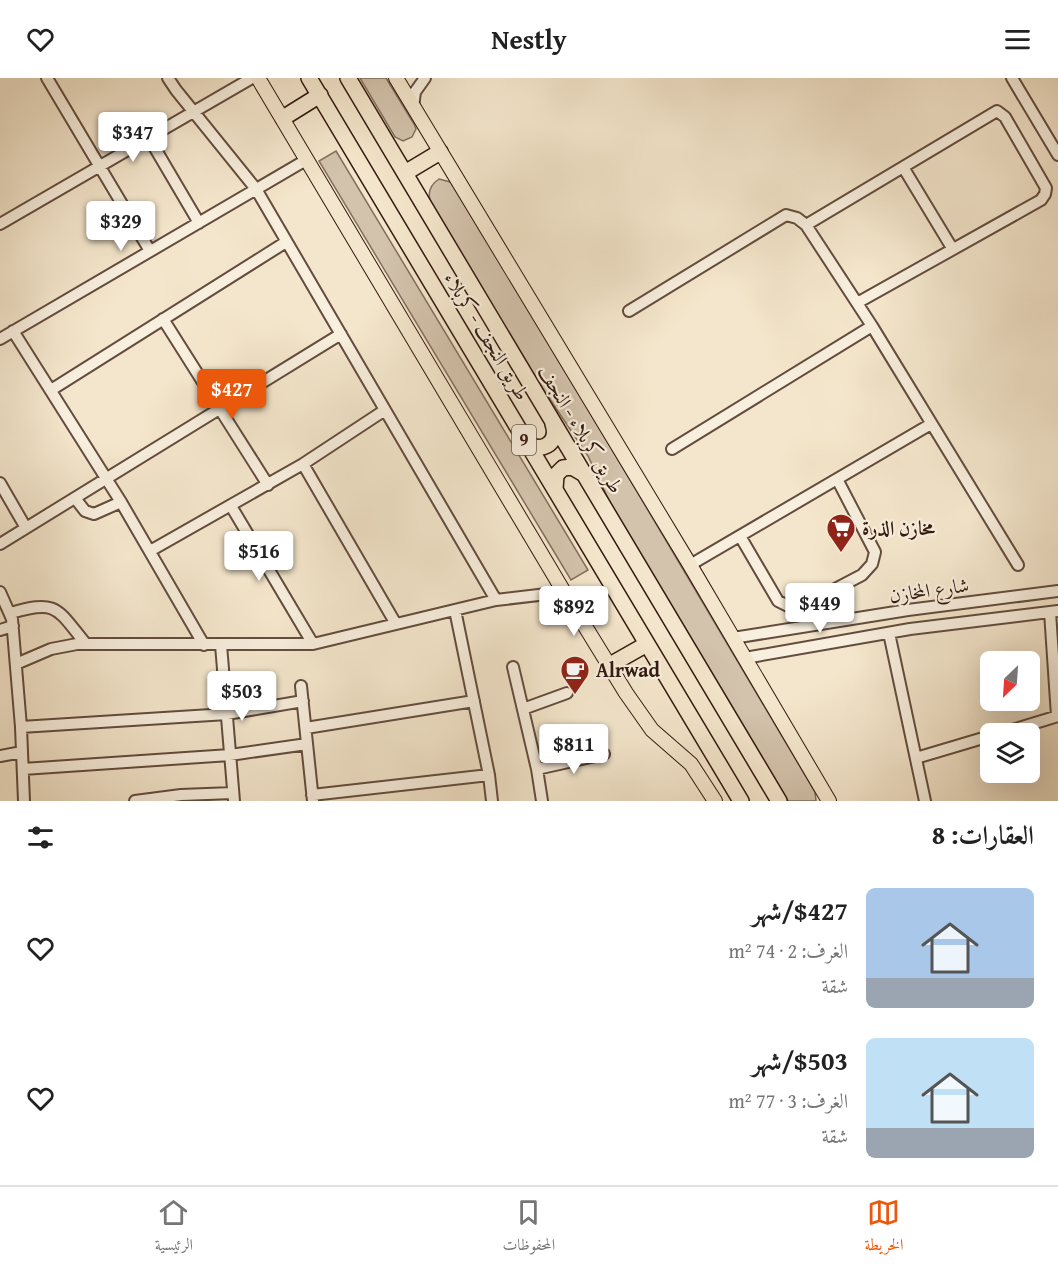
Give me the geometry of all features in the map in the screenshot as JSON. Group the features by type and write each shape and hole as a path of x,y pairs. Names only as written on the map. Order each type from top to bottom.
{"highway":[{"name":"طريق النجف - كربلاء","path":"309,78 741,801"},
{"name":"طريق كربلاء - النجف","path":"348,78 778,801"},
{"path":"283,118 320,95"},
{"path":"405,173 440,152"},
{"path":"525,440 533,447 544,447 553,440 555,429 553,424"},
{"path":"555,489 556,475 563,468 572,467 584,474"},
{"path":"610,665 647,645"}],"main road":[{"path":"258,78 564,592 644,720 661,740 691,764 715,801"},
{"path":"396,78 734,638 829,801"}],"street":[{"path":"47,78 150,251"},
{"path":"168,78 256,189 496,600"},
{"path":"0,224 252,78"},
{"path":"413,107 416,92 425,78"},
{"path":"1012,78 1058,156"},
{"path":"806,225 997,111 1005,117 1046,188 1046,194 1041,200 857,303"},
{"path":"149,138 200,222"},
{"path":"0,339 306,160"},
{"path":"903,167 952,248"},
{"path":"629,311 786,215 797,218 806,225 872,326 1018,565"},
{"path":"51,390 286,242"},
{"path":"164,319 268,485"},
{"path":"672,449 872,326"},
{"path":"13,331 121,502 204,645"},
{"path":"0,544 341,334"},
{"path":"150,551 303,464 385,410"},
{"path":"690,565 931,424"},
{"path":"303,464 396,624"},
{"path":"740,536 778,601 788,606 799,608 862,575 872,564 875,552 837,479"},
{"path":"0,483 26,528"},
{"path":"75,498 85,511 94,514 121,502"},
{"path":"231,506 313,644"},
{"name":"شارع المخازن","path":"734,638 908,610 1058,591"},
{"path":"0,592 10,613 13,626 24,801"},
{"path":"16,664 60,647 86,644 313,644 496,600 564,592"},
{"path":"10,613 41,605 50,607 64,618 86,644"},
{"path":"455,610 489,776 492,801"},
{"path":"1035,723 1058,716 1054,611"},
{"name":"شارع المخازن","path":"745,658 889,633 1054,611"},
{"path":"837,622 834,634 840,641"},
{"path":"816,625 821,633 819,645"},
{"path":"0,630 13,626"},
{"path":"889,633 926,801"},
{"path":"135,801 181,795 233,797 221,645"},
{"path":"513,667 537,769 542,801"},
{"path":"301,686 313,798 489,776"},
{"path":"523,710 567,693"},
{"path":"21,727 227,714 303,701"},
{"path":"306,728 474,701"},
{"path":"916,758 980,739"},
{"path":"23,769 230,755 307,744"},
{"path":"0,756 22,753"},
{"path":"537,769 604,754"}],"shaded area":[{"path":"360,78 386,78 414,124 416,129 412,137 403,141 395,137"},
{"path":"336,151 588,570 571,580 319,161"},
{"path":"439,179 454,183 815,792 816,801 788,801 616,515 588,456 537,380 431,203 430,190"}],"place":[{"name":"مخازن الذرة","path":"841,554"},
{"name":"Alrwad","path":"575,696"}]}
